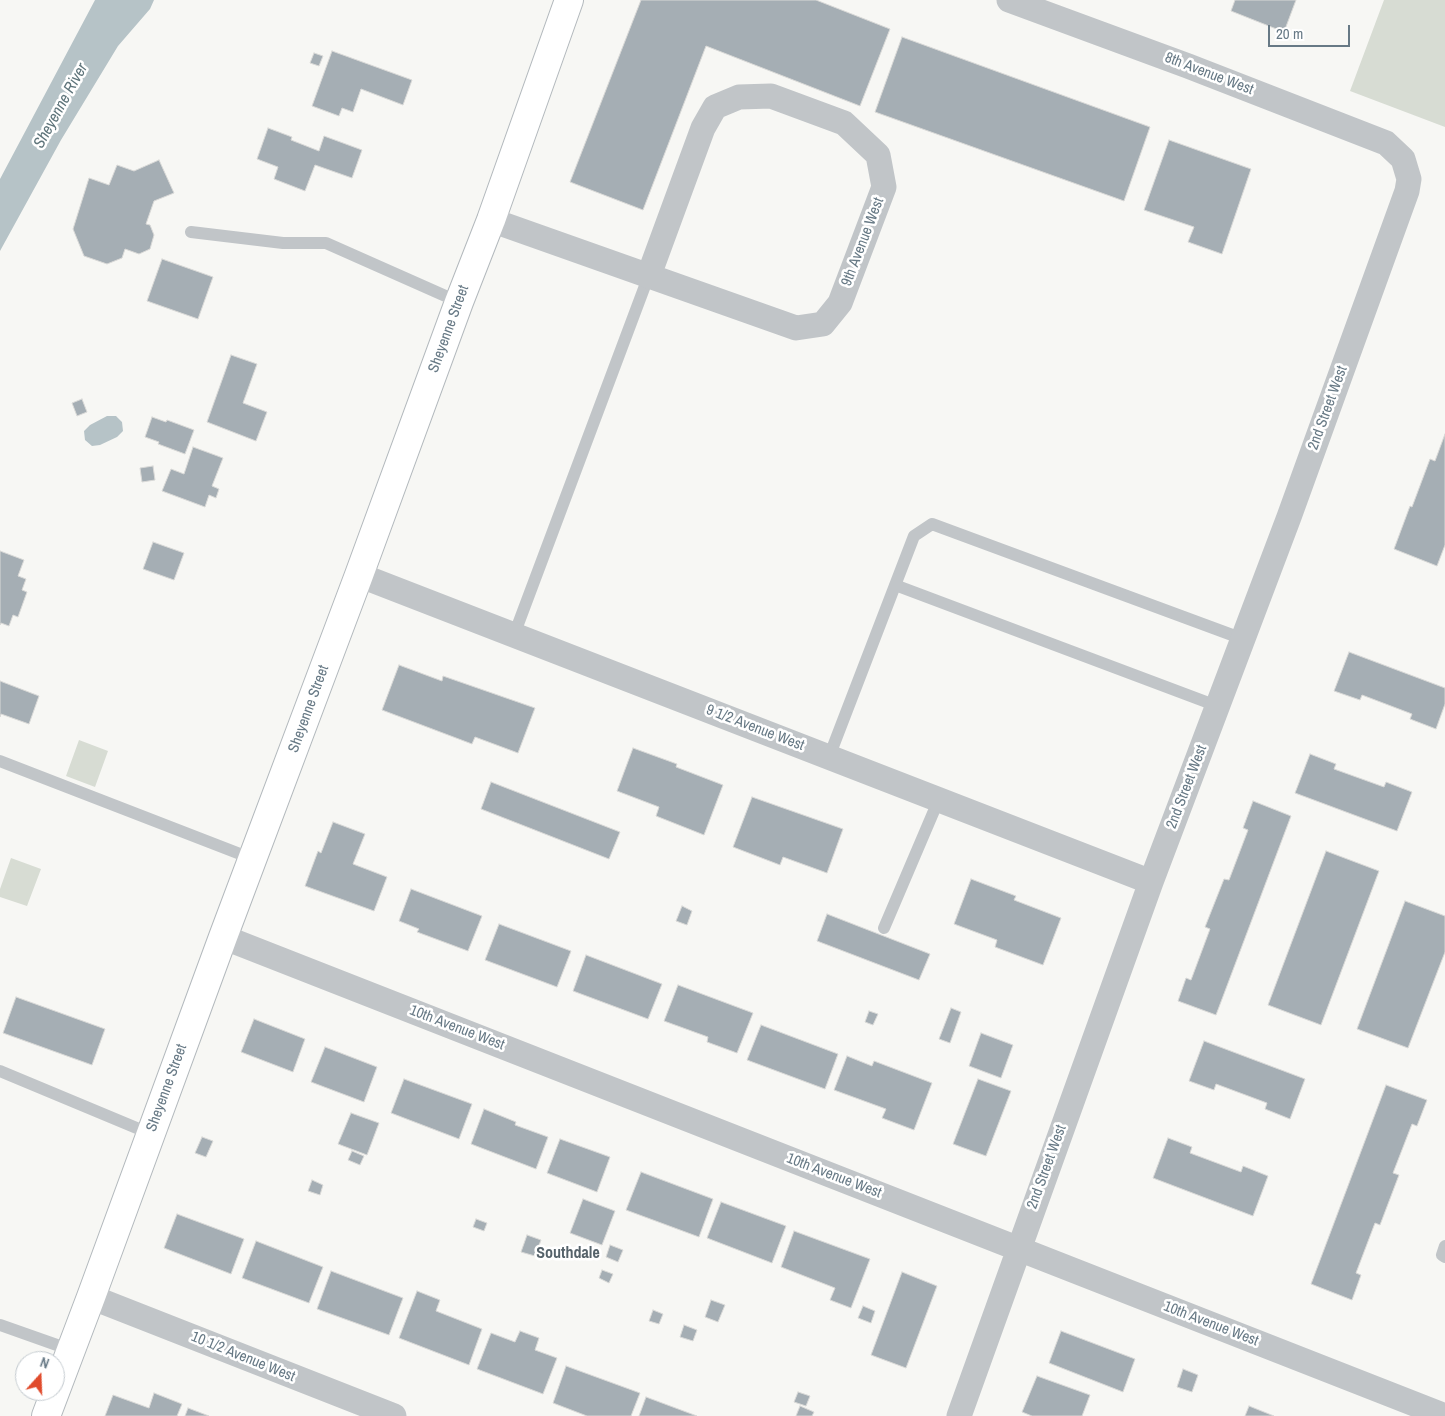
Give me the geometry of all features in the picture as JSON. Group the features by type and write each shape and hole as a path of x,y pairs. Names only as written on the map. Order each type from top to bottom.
{"main road":[{"name":"Sheyenne Street","path":"46,1416 491,220 569,0"}],"street":[{"name":"8th Avenue West","path":"1009,0 1188,66 1386,143 1403,159"},
{"name":"9th Avenue West","path":"491,220 796,328 823,324 840,303 884,187 878,155 844,124 771,96 739,98 715,107 702,128 649,275"},
{"name":"2nd Street West","path":"959,1416 1151,882 1243,639 1407,191 1409,179 1403,159"},
{"name":"9 1/2 Avenue West","path":"359,575 1151,882"},
{"name":"10th Avenue West","path":"223,937 1445,1416"},
{"name":"10 1/2 Avenue West","path":"91,1297 394,1416"}],"lane":[{"path":"191,232 283,243 326,243 459,302"},
{"path":"514,635 649,275"},
{"path":"829,757 914,536 932,524 1243,639"},
{"path":"895,585 1217,706"},
{"path":"0,761 253,859"},
{"path":"884,928 939,799"},
{"path":"0,1072 150,1134"},
{"path":"1445,1246 1442,1255 1445,1257"},
{"path":"0,1325 71,1350"}],"shaded area":[{"path":"1384,0 1445,0 1445,127 1350,91"},
{"path":"79,740 108,751 95,787 66,776"},
{"path":"11,858 41,869 27,906 0,897 0,889"}],"water":[{"name":"Sheyenne River","path":"95,0 154,0 150,9 118,46 61,140 0,251 0,179"},
{"path":"107,416 116,416 122,422 123,431 117,437 100,445 92,446 85,440 84,431 90,425"}],"building":[{"path":"641,0 816,0 890,29 860,106 706,46 643,210 570,182"},
{"path":"1235,0 1296,0 1284,32 1231,11"},
{"path":"902,37 1150,127 1124,201 875,112"},
{"path":"332,51 412,80 403,105 361,89 353,112 342,108 339,116 312,106"},
{"path":"314,53 323,56 319,66 310,63"},
{"path":"268,128 292,137 291,140 319,151 324,136 362,150 352,178 315,165 305,191 274,179 278,167 257,159"},
{"path":"1169,140 1251,169 1222,254 1188,242 1194,227 1144,210"},
{"path":"159,160 174,193 154,201 146,224 150,225 154,235 150,249 139,254 125,249 122,258 107,264 84,256 73,229 89,178 109,185 117,165 134,171"},
{"path":"162,259 213,277 198,319 147,301"},
{"path":"231,355 257,364 243,403 267,412 256,441 207,422"},
{"path":"82,399 87,412 77,416 72,403"},
{"path":"152,417 166,422 167,420 194,430 185,454 145,437"},
{"path":"1445,434 1445,545 1437,566 1394,549 1430,459 1435,461"},
{"path":"193,447 223,458 212,486 219,489 216,498 209,495 205,507 162,491 171,469 184,474"},
{"path":"153,466 155,480 142,482 140,468"},
{"path":"153,542 184,553 174,580 143,569"},
{"path":"0,551 24,560 18,576 26,579 22,590 27,592 18,617 13,615 9,626 1,623 0,625"},
{"path":"1349,652 1445,688 1445,704 1436,729 1410,719 1412,714 1362,695 1360,700 1334,691"},
{"path":"399,665 442,681 443,676 535,708 518,753 475,737 472,744 382,710"},
{"path":"0,681 39,696 29,724 1,714 0,717"},
{"path":"633,748 677,764 676,767 723,785 704,835 656,816 659,807 617,791"},
{"path":"1310,754 1336,764 1334,769 1384,787 1386,782 1412,792 1397,831 1295,793"},
{"path":"491,782 620,832 609,859 481,809"},
{"path":"752,797 843,829 827,873 783,857 780,865 733,847"},
{"path":"1253,801 1291,816 1216,1015 1178,1001 1186,978 1191,980 1210,929 1205,927 1224,879 1229,880 1248,830 1243,828"},
{"path":"333,822 365,834 353,864 387,877 374,911 305,886 318,851 321,853"},
{"path":"1326,851 1379,871 1321,1025 1268,1005"},
{"path":"971,879 1016,896 1014,900 1061,918 1043,965 995,947 997,940 954,924"},
{"path":"411,889 482,916 468,951 417,932 419,929 399,921"},
{"path":"1405,901 1445,916 1445,952 1408,1048 1357,1029"},
{"path":"682,906 692,911 687,925 676,921"},
{"path":"827,914 930,954 919,980 817,941"},
{"path":"499,924 571,951 557,987 485,960"},
{"path":"586,955 662,984 648,1019 573,991"},
{"path":"678,985 753,1013 737,1053 707,1042 708,1037 664,1021"},
{"path":"16,997 105,1029 92,1065 3,1033"},
{"path":"951,1008 961,1012 950,1043 939,1039"},
{"path":"869,1011 878,1014 873,1025 865,1022"},
{"path":"254,1019 305,1039 293,1072 241,1052"},
{"path":"761,1025 838,1054 825,1089 747,1060"},
{"path":"981,1033 1013,1045 1001,1078 969,1066"},
{"path":"1204,1041 1305,1079 1290,1119 1265,1109 1267,1103 1216,1084 1214,1090 1189,1081"},
{"path":"325,1047 377,1067 364,1102 311,1082"},
{"path":"847,1056 872,1066 874,1061 932,1083 914,1130 882,1118 886,1109 834,1090"},
{"path":"404,1079 472,1104 459,1139 391,1113"},
{"path":"978,1079 1011,1091 986,1156 953,1144"},
{"path":"1386,1085 1427,1100 1417,1126 1412,1124 1393,1173 1399,1175 1380,1225 1375,1223 1356,1273 1361,1275 1352,1300 1311,1284"},
{"path":"484,1109 516,1122 515,1125 548,1137 536,1169 471,1144"},
{"path":"351,1113 379,1123 367,1155 338,1144"},
{"path":"202,1137 213,1141 206,1157 195,1153"},
{"path":"1168,1138 1192,1147 1190,1153 1241,1172 1243,1166 1268,1176 1253,1216 1153,1178"},
{"path":"560,1139 610,1157 597,1192 547,1173"},
{"path":"352,1151 364,1156 360,1165 348,1160"},
{"path":"641,1172 713,1199 699,1237 626,1210"},
{"path":"312,1180 323,1185 320,1195 308,1191"},
{"path":"583,1199 615,1211 602,1245 570,1233"},
{"path":"721,1202 786,1226 772,1263 707,1238"},
{"path":"177,1214 244,1239 231,1274 164,1248"},
{"path":"476,1219 487,1223 484,1231 473,1227"},
{"path":"794,1231 870,1259 851,1308 830,1300 835,1288 781,1267"},
{"path":"527,1235 541,1240 535,1256 521,1252"},
{"path":"256,1241 323,1267 309,1303 242,1278"},
{"path":"610,1245 623,1250 618,1262 606,1257"},
{"path":"602,1270 613,1274 609,1283 599,1278"},
{"path":"331,1271 403,1298 389,1335 317,1309"},
{"path":"902,1272 937,1286 906,1368 871,1355"},
{"path":"417,1291 440,1300 436,1311 482,1329 469,1365 399,1338"},
{"path":"711,1300 725,1305 718,1322 705,1317"},
{"path":"863,1306 875,1311 871,1323 858,1318"},
{"path":"653,1310 663,1314 659,1324 649,1321"},
{"path":"684,1325 697,1330 693,1341 680,1337"},
{"path":"520,1331 539,1338 535,1350 557,1358 543,1394 477,1369 491,1333 515,1342"},
{"path":"1061,1331 1135,1359 1123,1392 1049,1363"},
{"path":"566,1366 640,1393 631,1416 587,1416 553,1403"},
{"path":"1183,1369 1198,1375 1192,1392 1177,1387"},
{"path":"1037,1376 1090,1395 1082,1416 1032,1416 1022,1412"},
{"path":"798,1392 810,1396 806,1406 794,1402"},
{"path":"154,1393 182,1404 177,1416 105,1416 113,1395 149,1408"},
{"path":"646,1397 697,1416 639,1416"},
{"path":"800,1406 814,1412 812,1416 796,1416"},
{"path":"1249,1406 1274,1416 1245,1416"},
{"path":"188,1408 209,1416 185,1416"}],"district":[{"name":"Southdale","path":"568,1254"}]}
